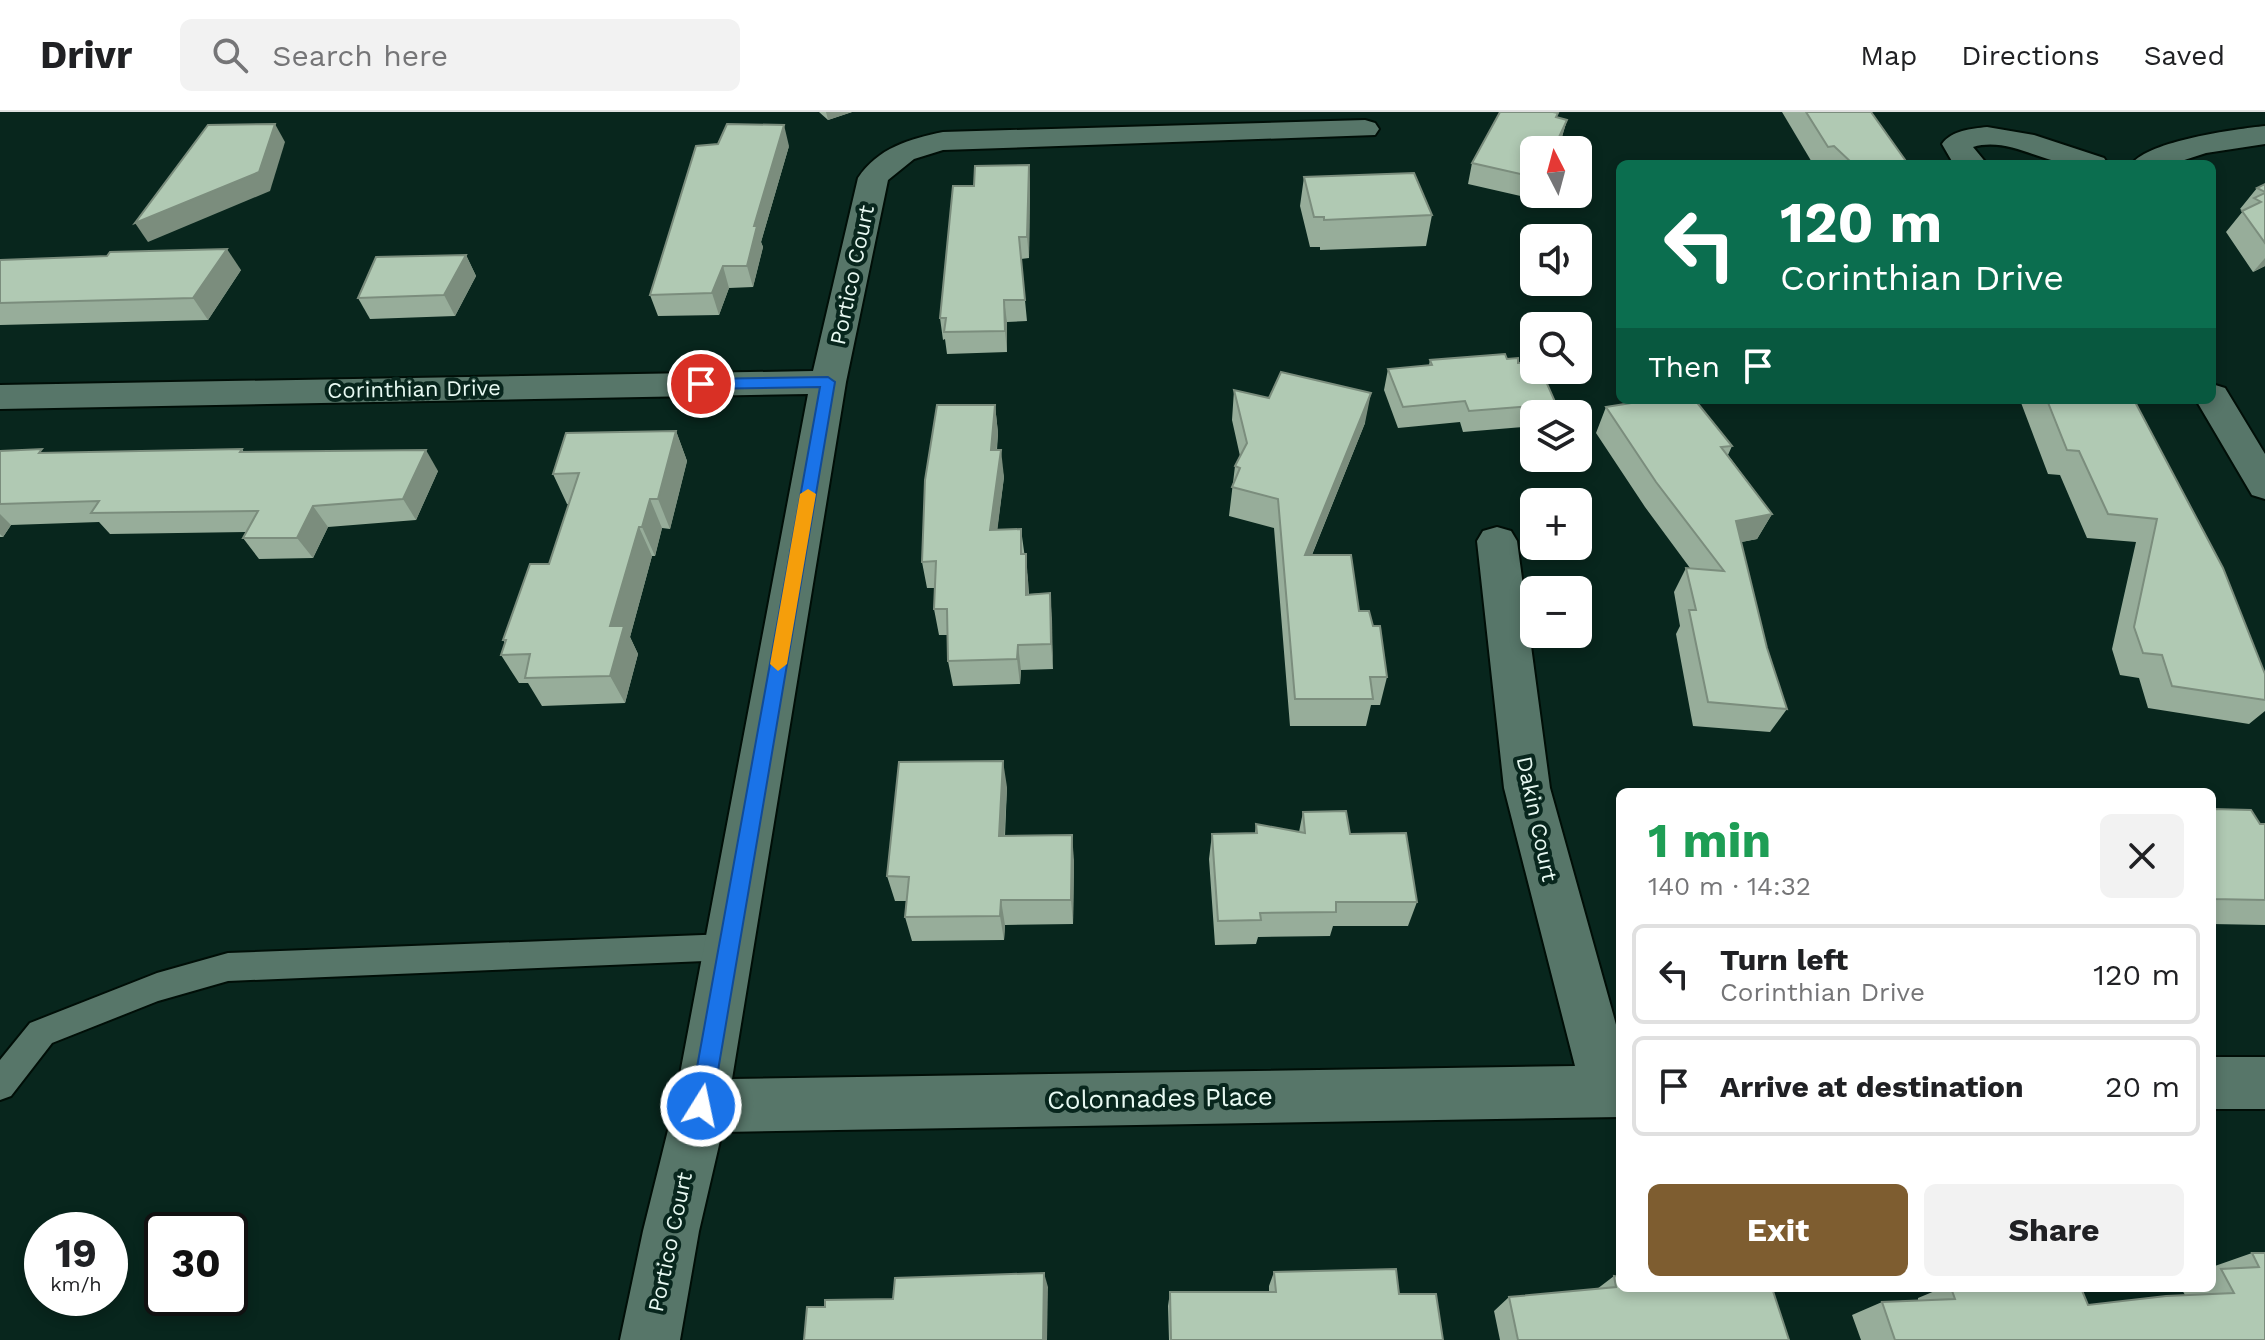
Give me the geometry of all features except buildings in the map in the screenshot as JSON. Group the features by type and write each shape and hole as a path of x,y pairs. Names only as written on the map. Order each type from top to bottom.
{"street":[{"name":"Portico Court","path":"650,1340 671,1231 701,1106 828,382 873,178 883,165 901,153 943,141 1365,129"},
{"path":"1967,160 1957,144 1970,135 1997,135 2080,160"},
{"path":"2156,160 2178,150 2233,138 2265,135"},
{"name":"Corinthian Drive","path":"0,397 828,382"},
{"path":"2216,403 2265,486"},
{"name":"Dakin Court","path":"1497,541 1527,788 1614,1091"},
{"path":"2216,1083 2265,1083"},
{"name":"Colonnades Place","path":"701,1106 1614,1091"}],"lane":[{"path":"0,1085 41,1033 157,987 228,967 729,947"}],"slow traffic":[{"path":"778,664 808,494"}],"route":[{"path":"701,384 828,382 701,1106"}]}
